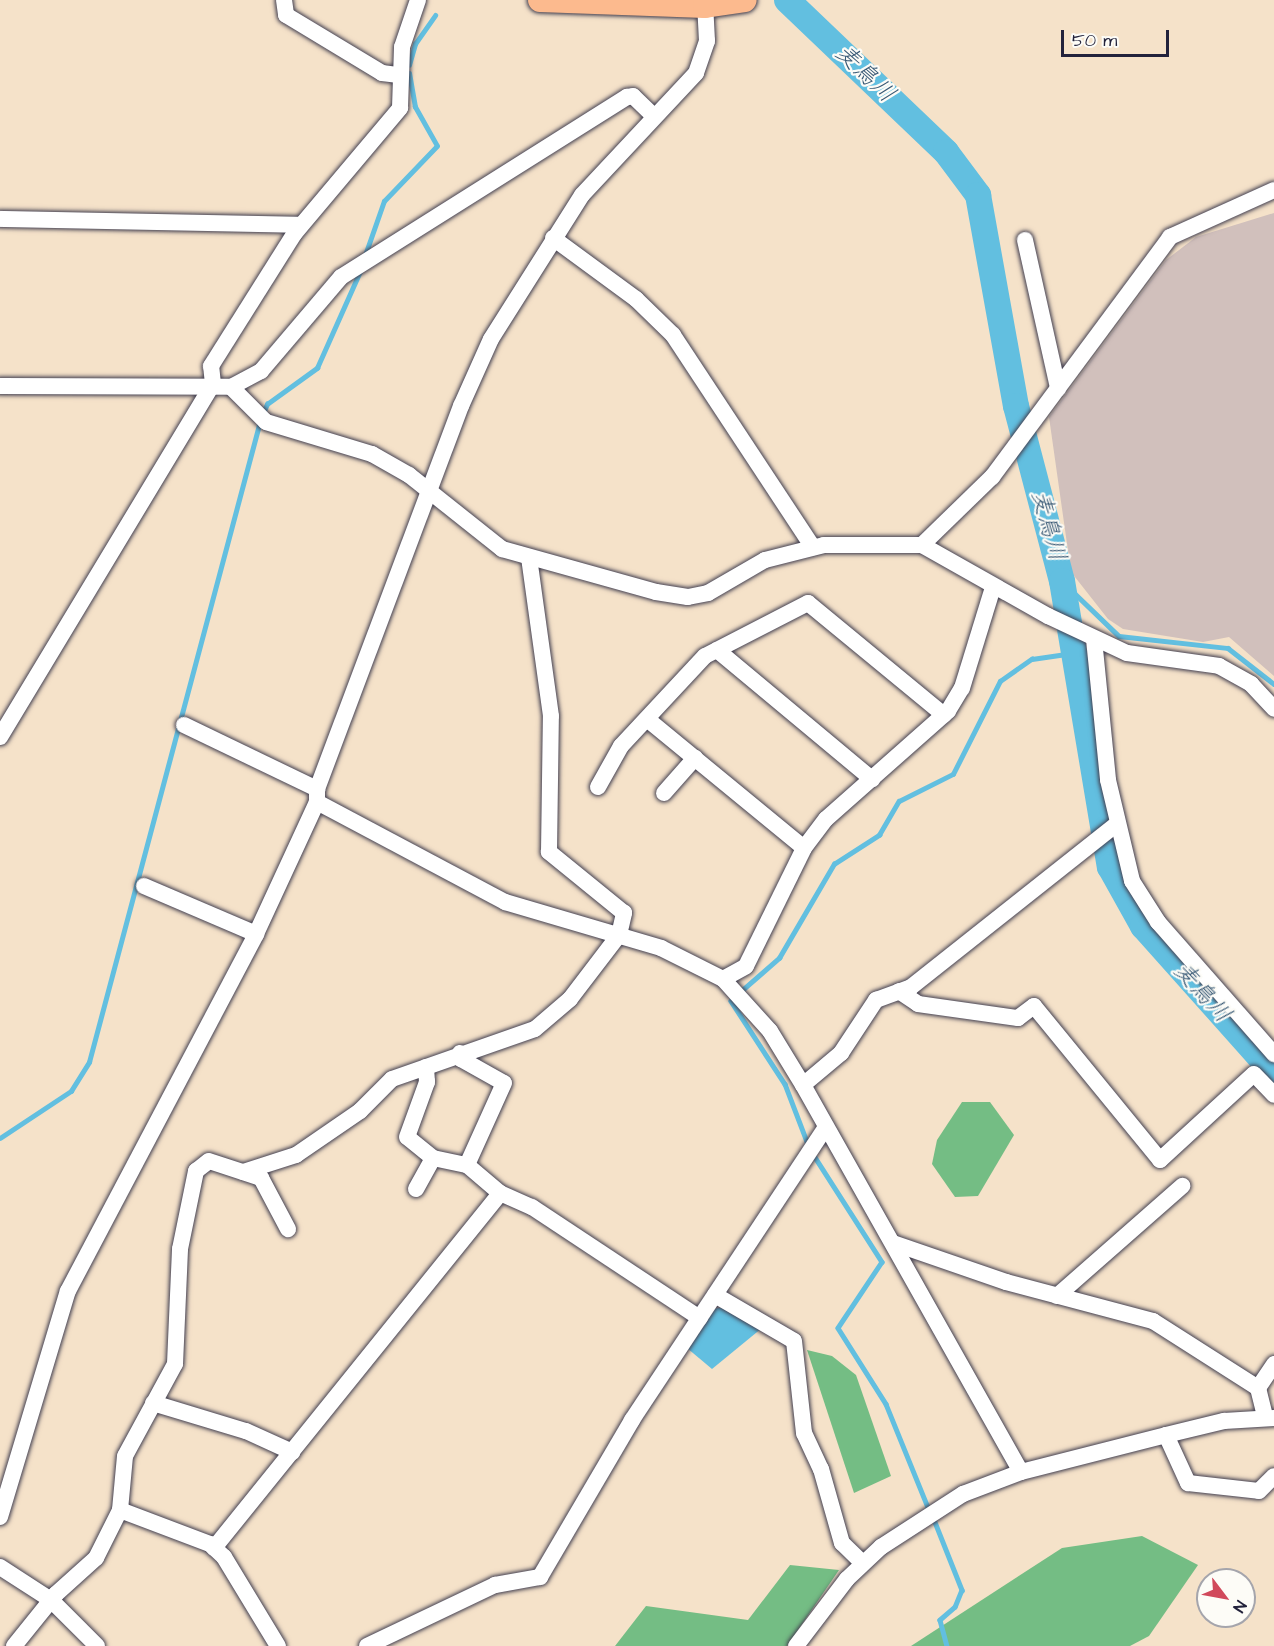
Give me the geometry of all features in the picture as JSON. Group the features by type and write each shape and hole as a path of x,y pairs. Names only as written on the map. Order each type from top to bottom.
{"highway":[{"path":"540,0 705,6 745,0"}],"street":[{"path":"284,0 286,15 382,73 399,75"},
{"path":"0,737 213,384 211,366 301,225 400,108 399,75 417,0"},
{"path":"0,1517 68,1291 256,933 317,795 491,339 582,195 704,58 705,6"},
{"path":"0,386 213,384 231,387 261,371 336,281 627,97 633,96 653,115"},
{"path":"922,545 992,477 1170,237 1274,190"},
{"path":"0,219 301,225"},
{"path":"553,238 636,298 673,335 813,548"},
{"path":"1025,240 1058,388"},
{"path":"231,387 258,416 286,432 372,454 430,494 476,534 530,558 687,597 708,593 765,560 813,548 922,545 993,587 1094,639 1127,653 1219,666 1251,684 1274,709"},
{"path":"243,1172 296,1155 360,1111 392,1078 460,1053 519,1037 552,1017 619,935 624,913 549,852 551,716 530,558"},
{"path":"723,980 746,966 804,848 826,819 944,715 962,688 993,587"},
{"path":"598,787 621,746 717,650 808,603 944,715"},
{"path":"1094,639 1117,824 1124,860 1140,898 1274,1054"},
{"path":"717,650 872,779"},
{"path":"647,718 804,848"},
{"path":"184,725 317,795 505,902 619,935 688,960 723,980 770,1031 803,1085 1021,1472"},
{"path":"664,793 694,758"},
{"path":"803,1085 841,1053 876,1000 899,991 1117,824"},
{"path":"144,886 256,933"},
{"path":"899,991 918,1004 1018,1018 1034,1006 1160,1160 1254,1074 1274,1095"},
{"path":"460,1053 461,1059 504,1083 467,1165"},
{"path":"426,1067 428,1082 407,1137 433,1158 467,1165 501,1193 532,1207 700,1318"},
{"path":"367,1646 495,1585 540,1577 700,1318 826,1127"},
{"path":"416,1189 433,1158"},
{"path":"14,1646 51,1600 96,1558 120,1510 122,1467 175,1364 180,1249 196,1171 209,1161 261,1178 288,1229"},
{"path":"1057,1296 1182,1186"},
{"path":"214,1548 501,1193"},
{"path":"796,1646 863,1563 938,1507 1021,1472 1166,1435 1270,1417 1258,1388 1153,1321 1057,1296 893,1243"},
{"path":"715,1295 794,1341 804,1433 821,1469 843,1543 863,1563"},
{"path":"1258,1388 1274,1364"},
{"path":"153,1403 292,1452"},
{"path":"1166,1435 1188,1483 1259,1491 1274,1476"},
{"path":"120,1510 214,1548 278,1646"},
{"path":"0,1567 51,1600 97,1646"}],"shaded area":[{"path":"1274,213 1274,676 1229,637 1203,642 1123,629 1108,619 1071,572 1049,417 1166,260 1196,237"}],"green space":[{"path":"962,1102 990,1102 1014,1135 978,1196 955,1197 932,1164 937,1140"},
{"path":"807,1350 832,1356 856,1375 891,1476 854,1493"},
{"path":"1142,1536 1198,1565 1149,1636 1130,1646 911,1646 1062,1548"},
{"path":"790,1565 839,1570 787,1646 615,1646 646,1606 748,1620"}],"water":[{"path":"724,1307 762,1328 712,1369 687,1348 713,1309"}],"waterway":[{"name":"麦鳥川","path":"787,0 946,152 978,195 1016,406 1062,581 1110,867 1143,926 1274,1073"},
{"path":"409,65 415,44 435,15"},
{"path":"364,258 384,201 437,146 415,107 409,74"},
{"path":"263,413 267,404 317,368 361,269"},
{"path":"0,1138 71,1091 89,1062 260,421"},
{"path":"1062,581 1119,636 1228,648 1274,684"},
{"path":"740,992 779,958 834,864 879,835 899,801 953,774 1000,681 1032,659 1073,653"},
{"path":"734,998 731,1001 785,1084 809,1147"},
{"path":"813,1154 882,1262 838,1328 886,1404 929,1510"},
{"path":"933,1517 962,1590 955,1607 940,1620 947,1646"}]}
